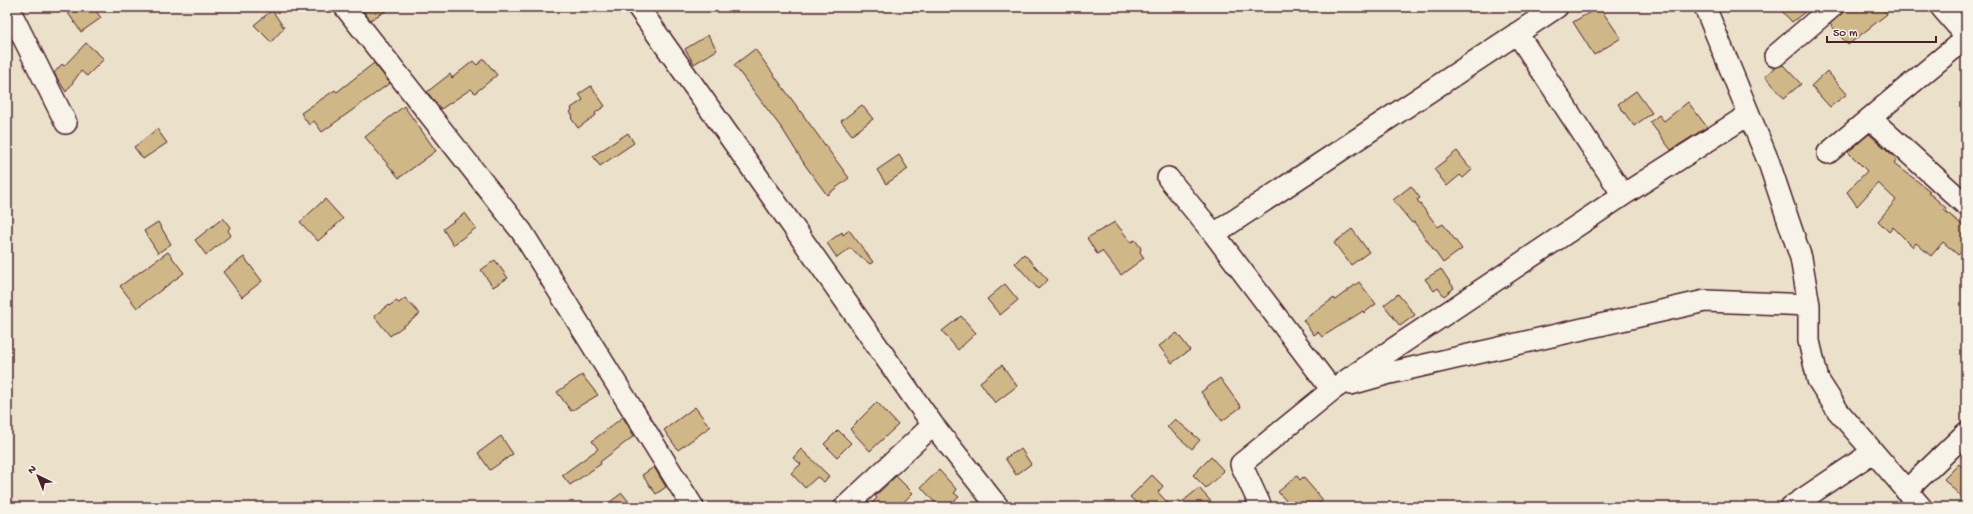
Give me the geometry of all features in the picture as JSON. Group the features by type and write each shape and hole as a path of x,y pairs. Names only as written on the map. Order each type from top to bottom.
{"street":[{"path":"8,7 66,123"},
{"path":"345,7 522,232 693,507"},
{"path":"638,7 988,504"},
{"path":"1705,7 1768,163 1801,258 1809,305 1809,341 1818,380 1838,411 1921,507"},
{"path":"1775,56 1832,7"},
{"path":"1828,153 1966,37 1941,7"},
{"path":"1214,234 1554,8"},
{"path":"1517,33 1623,195"},
{"path":"1261,507 1241,464 1332,390 1623,195 1748,115"},
{"path":"1870,118 1966,205"},
{"path":"1168,178 1214,234 1332,390"},
{"path":"1332,390 1390,373 1706,301 1809,305"},
{"path":"844,507 933,425"},
{"path":"1906,491 1966,433"},
{"path":"1792,507 1873,452"}],"building":[{"path":"76,7 93,7 101,18 81,32 68,13"},
{"path":"360,7 393,7 370,20"},
{"path":"1599,7 1621,38 1594,55 1573,22"},
{"path":"1778,7 1811,7 1792,22"},
{"path":"1848,7 1881,7 1887,14 1848,45 1830,24"},
{"path":"272,10 284,28 271,42 254,25"},
{"path":"708,35 717,50 694,64 685,49"},
{"path":"86,43 104,59 87,76 81,71 66,92 54,73 62,64 64,66"},
{"path":"755,49 849,178 827,195 805,165 783,130 734,65"},
{"path":"484,59 497,75 475,93 471,89 441,109 427,92 450,74 452,78 473,61 477,65"},
{"path":"374,63 390,83 322,132 314,121 309,125 301,113 335,90 337,92"},
{"path":"1783,65 1801,84 1784,98 1765,76 1774,68"},
{"path":"1827,71 1847,94 1830,107 1811,86"},
{"path":"591,86 605,106 595,113 596,115 578,128 571,118 573,116 570,112 572,110 571,108 583,100 579,94"},
{"path":"1636,91 1652,113 1634,126 1618,104"},
{"path":"1688,102 1707,127 1671,150 1650,122 1659,115 1664,121"},
{"path":"862,105 873,119 852,135 841,121"},
{"path":"404,106 436,151 399,178 365,137"},
{"path":"157,129 167,143 143,159 134,147"},
{"path":"628,133 634,143 600,166 593,156"},
{"path":"1869,134 1897,159 1894,163 1930,191 1928,192 1946,208 1944,210 1966,228 1966,247 1958,255 1943,242 1931,256 1916,243 1913,247 1893,227 1889,232 1878,221 1896,200 1878,183 1857,206 1847,192 1867,171 1848,152"},
{"path":"1457,151 1472,170 1463,178 1460,175 1447,186 1434,169"},
{"path":"899,155 908,169 886,184 877,170"},
{"path":"1411,186 1420,198 1417,200 1438,227 1443,224 1462,249 1443,263 1414,222 1412,223 1393,200"},
{"path":"325,199 343,219 318,241 300,222"},
{"path":"465,213 476,228 453,245 443,229"},
{"path":"223,218 230,227 228,231 231,235 206,255 195,240"},
{"path":"158,222 171,244 158,253 144,231"},
{"path":"1115,222 1131,242 1135,240 1141,248 1140,252 1144,258 1121,275 1102,251 1097,254 1087,238"},
{"path":"1352,229 1369,252 1351,265 1334,243"},
{"path":"849,230 873,262 870,264 850,248 837,258 827,243 842,232 843,235"},
{"path":"168,252 184,273 137,308 120,286"},
{"path":"1024,254 1048,280 1038,289 1015,263"},
{"path":"244,257 262,281 242,297 223,272"},
{"path":"495,260 508,278 493,287 481,270"},
{"path":"1441,269 1454,288 1444,296 1438,288 1434,291 1425,279"},
{"path":"1359,282 1376,304 1364,313 1363,311 1322,337 1318,332 1314,335 1303,320 1334,298 1335,300"},
{"path":"1005,284 1018,300 1000,315 987,299"},
{"path":"1398,294 1415,315 1400,326 1384,305"},
{"path":"405,298 420,314 390,336 374,316 388,305 389,306 396,301 399,303"},
{"path":"961,316 976,333 958,350 942,331"},
{"path":"1177,333 1190,350 1172,363 1159,346"},
{"path":"1002,365 1017,386 995,403 980,382"},
{"path":"582,375 598,395 571,411 557,392"},
{"path":"1220,378 1241,407 1222,421 1201,392"},
{"path":"877,402 898,425 870,451 850,429"},
{"path":"695,407 710,427 678,450 664,430"},
{"path":"623,417 634,436 600,462 601,464 570,485 562,475 598,449 592,441"},
{"path":"1175,419 1200,440 1192,449 1167,427"},
{"path":"838,430 851,443 837,457 824,444"},
{"path":"501,436 513,454 490,470 478,453"},
{"path":"801,449 829,476 824,482 817,477 805,488 791,473 801,464 793,458"},
{"path":"1021,449 1031,464 1016,475 1005,458"},
{"path":"1211,457 1224,471 1206,488 1193,475"},
{"path":"1959,464 1966,471 1966,502 1944,479"},
{"path":"654,467 666,487 656,494 642,475"},
{"path":"939,470 957,490 954,493 959,497 948,507 939,507 921,487"},
{"path":"1152,475 1163,486 1158,492 1171,507 1141,507 1130,497"},
{"path":"896,476 913,493 898,507 868,507 877,498 875,496"},
{"path":"1297,476 1300,480 1303,477 1323,500 1315,507 1292,507 1278,492"},
{"path":"1199,488 1216,507 1176,507"},
{"path":"622,493 633,507 603,507"}]}
